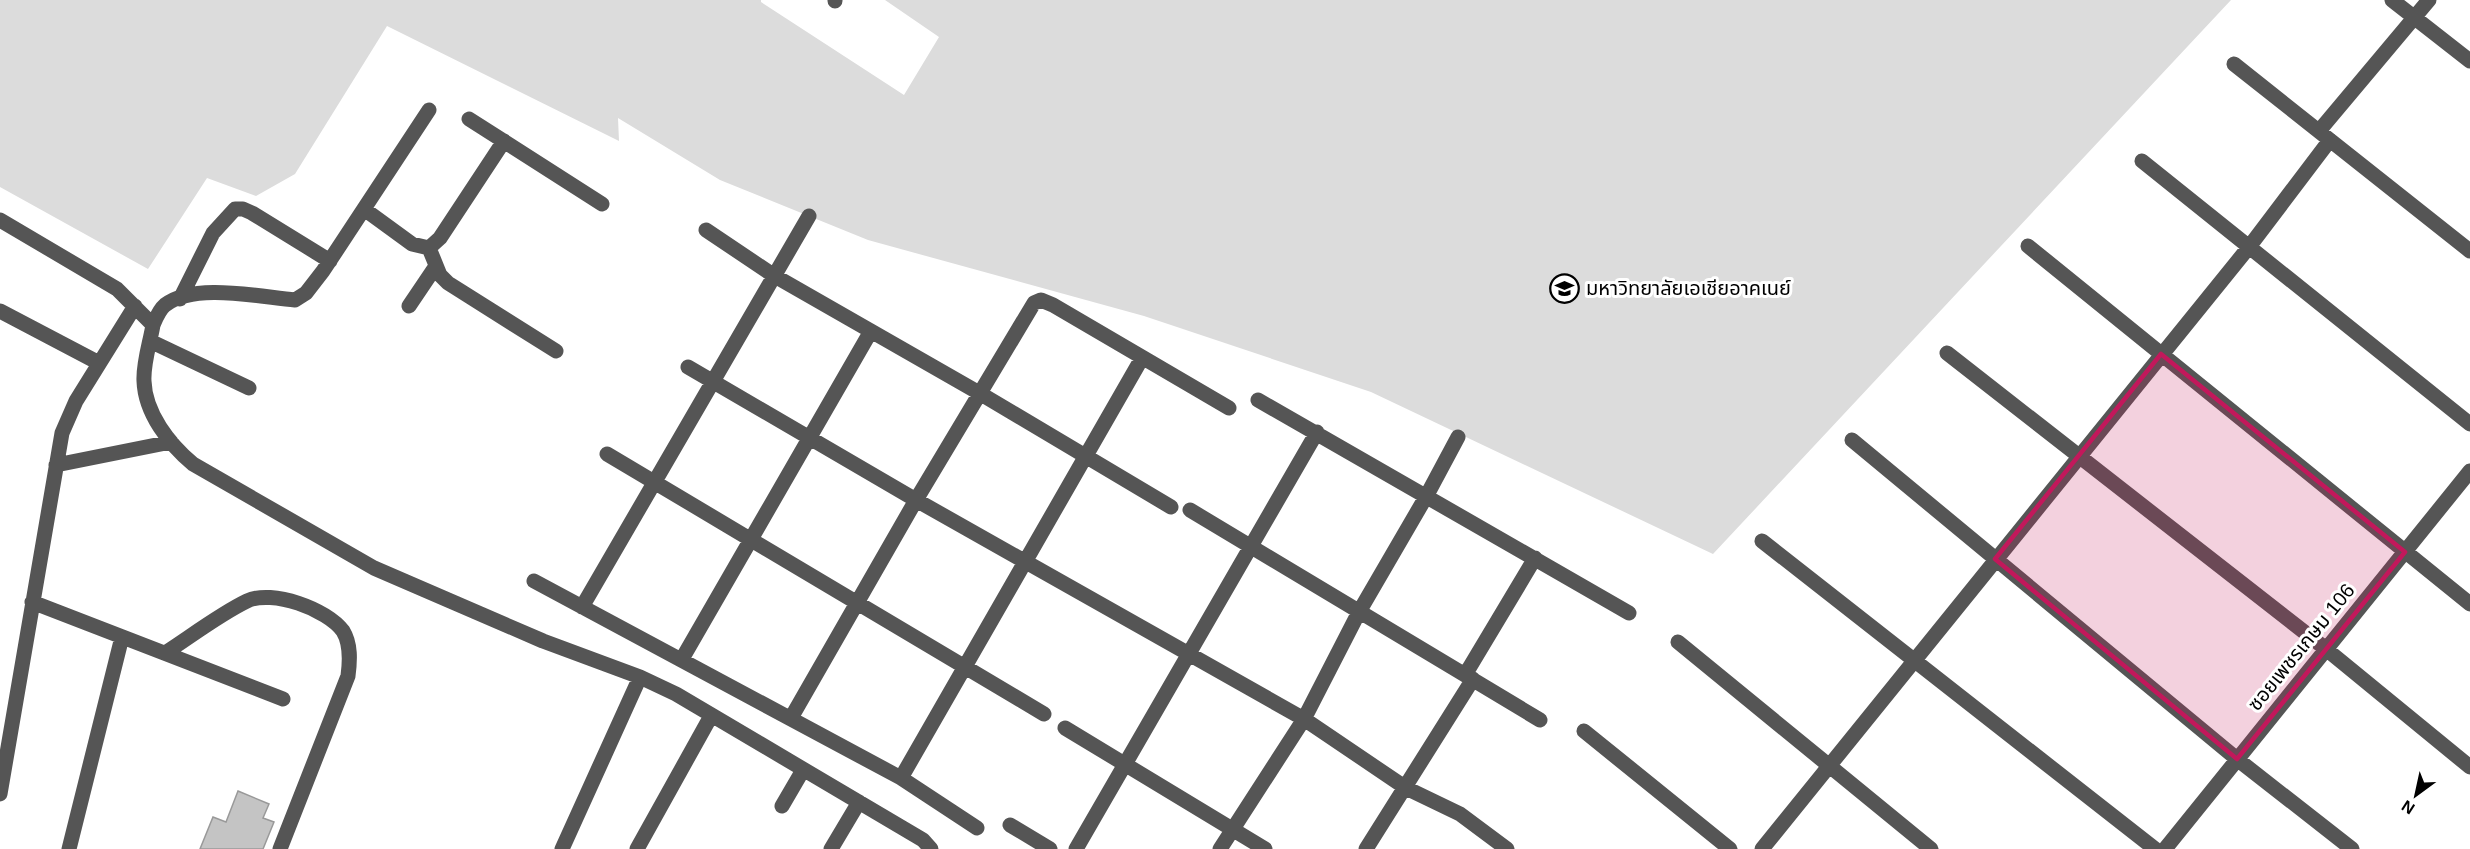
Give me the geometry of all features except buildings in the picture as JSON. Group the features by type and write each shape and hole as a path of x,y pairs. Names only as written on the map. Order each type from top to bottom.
{"street":[{"path":"2392,0 2470,61"},
{"path":"1762,849 2249,247 2324,135 2429,0"},
{"path":"2234,64 2470,251"},
{"path":"429,110 330,261 306,292 295,300 201,293 166,305 153,325 144,380 146,402 171,442 193,464 374,568 543,641 640,677 675,694 923,840 931,849"},
{"path":"470,118 602,204"},
{"path":"429,248 440,238 504,141"},
{"path":"2142,160 2470,424"},
{"path":"180,299 213,233 235,209 243,209 252,213 330,261"},
{"path":"364,209 412,244 429,248"},
{"path":"582,607 809,216"},
{"path":"0,220 117,289 153,325"},
{"path":"706,230 773,275 1172,507"},
{"path":"2028,246 2470,604"},
{"path":"429,248 440,275 448,283 556,351"},
{"path":"409,306 436,266"},
{"path":"791,718 916,500 1034,303 1041,300 1229,408"},
{"path":"0,794 62,433 76,401 135,306"},
{"path":"0,311 99,363"},
{"path":"682,659 871,331"},
{"path":"150,341 249,388"},
{"path":"1947,353 2326,649 2470,767"},
{"path":"901,778 1142,357"},
{"path":"688,367 916,500 1304,719 1406,788 1460,814 1504,846"},
{"path":"1258,399 1629,613"},
{"path":"1076,849 1317,432"},
{"path":"1220,849 1304,719 1359,612 1427,495 1458,436"},
{"path":"1852,441 2237,759 2352,849"},
{"path":"56,465 171,442"},
{"path":"607,454 1044,714"},
{"name":"ซอยเพชรเกษม 106","path":"2165,849 2470,471"},
{"path":"1190,510 1540,720"},
{"path":"1762,541 2155,849"},
{"path":"1366,849 1406,788 1535,558"},
{"path":"534,581 901,778 977,828"},
{"path":"165,653 248,600 269,596 291,600 334,622 343,632 350,653 348,676 280,849"},
{"path":"32,602 283,699"},
{"path":"69,849 122,637"},
{"path":"1678,642 1931,849"},
{"path":"562,849 640,677"},
{"path":"637,849 711,716"},
{"path":"1065,728 1265,849"},
{"path":"1584,731 1730,849"},
{"path":"782,806 803,770"},
{"path":"831,849 859,802"},
{"path":"1010,825 1050,849"}],"highlighted area":[{"path":"2161,354 2405,552 2237,759 1995,559"}],"shaded area":[{"path":"0,0 761,0 904,95 939,37 885,0 2231,0 1713,554 1371,392 1144,316 868,240 720,180 618,118 619,141 387,26 295,174 256,196 207,178 148,269 0,187"}],"place":[{"name":"มหาวิทยาลัยเอเชียอาคเนย์","path":"1565,288"}]}
